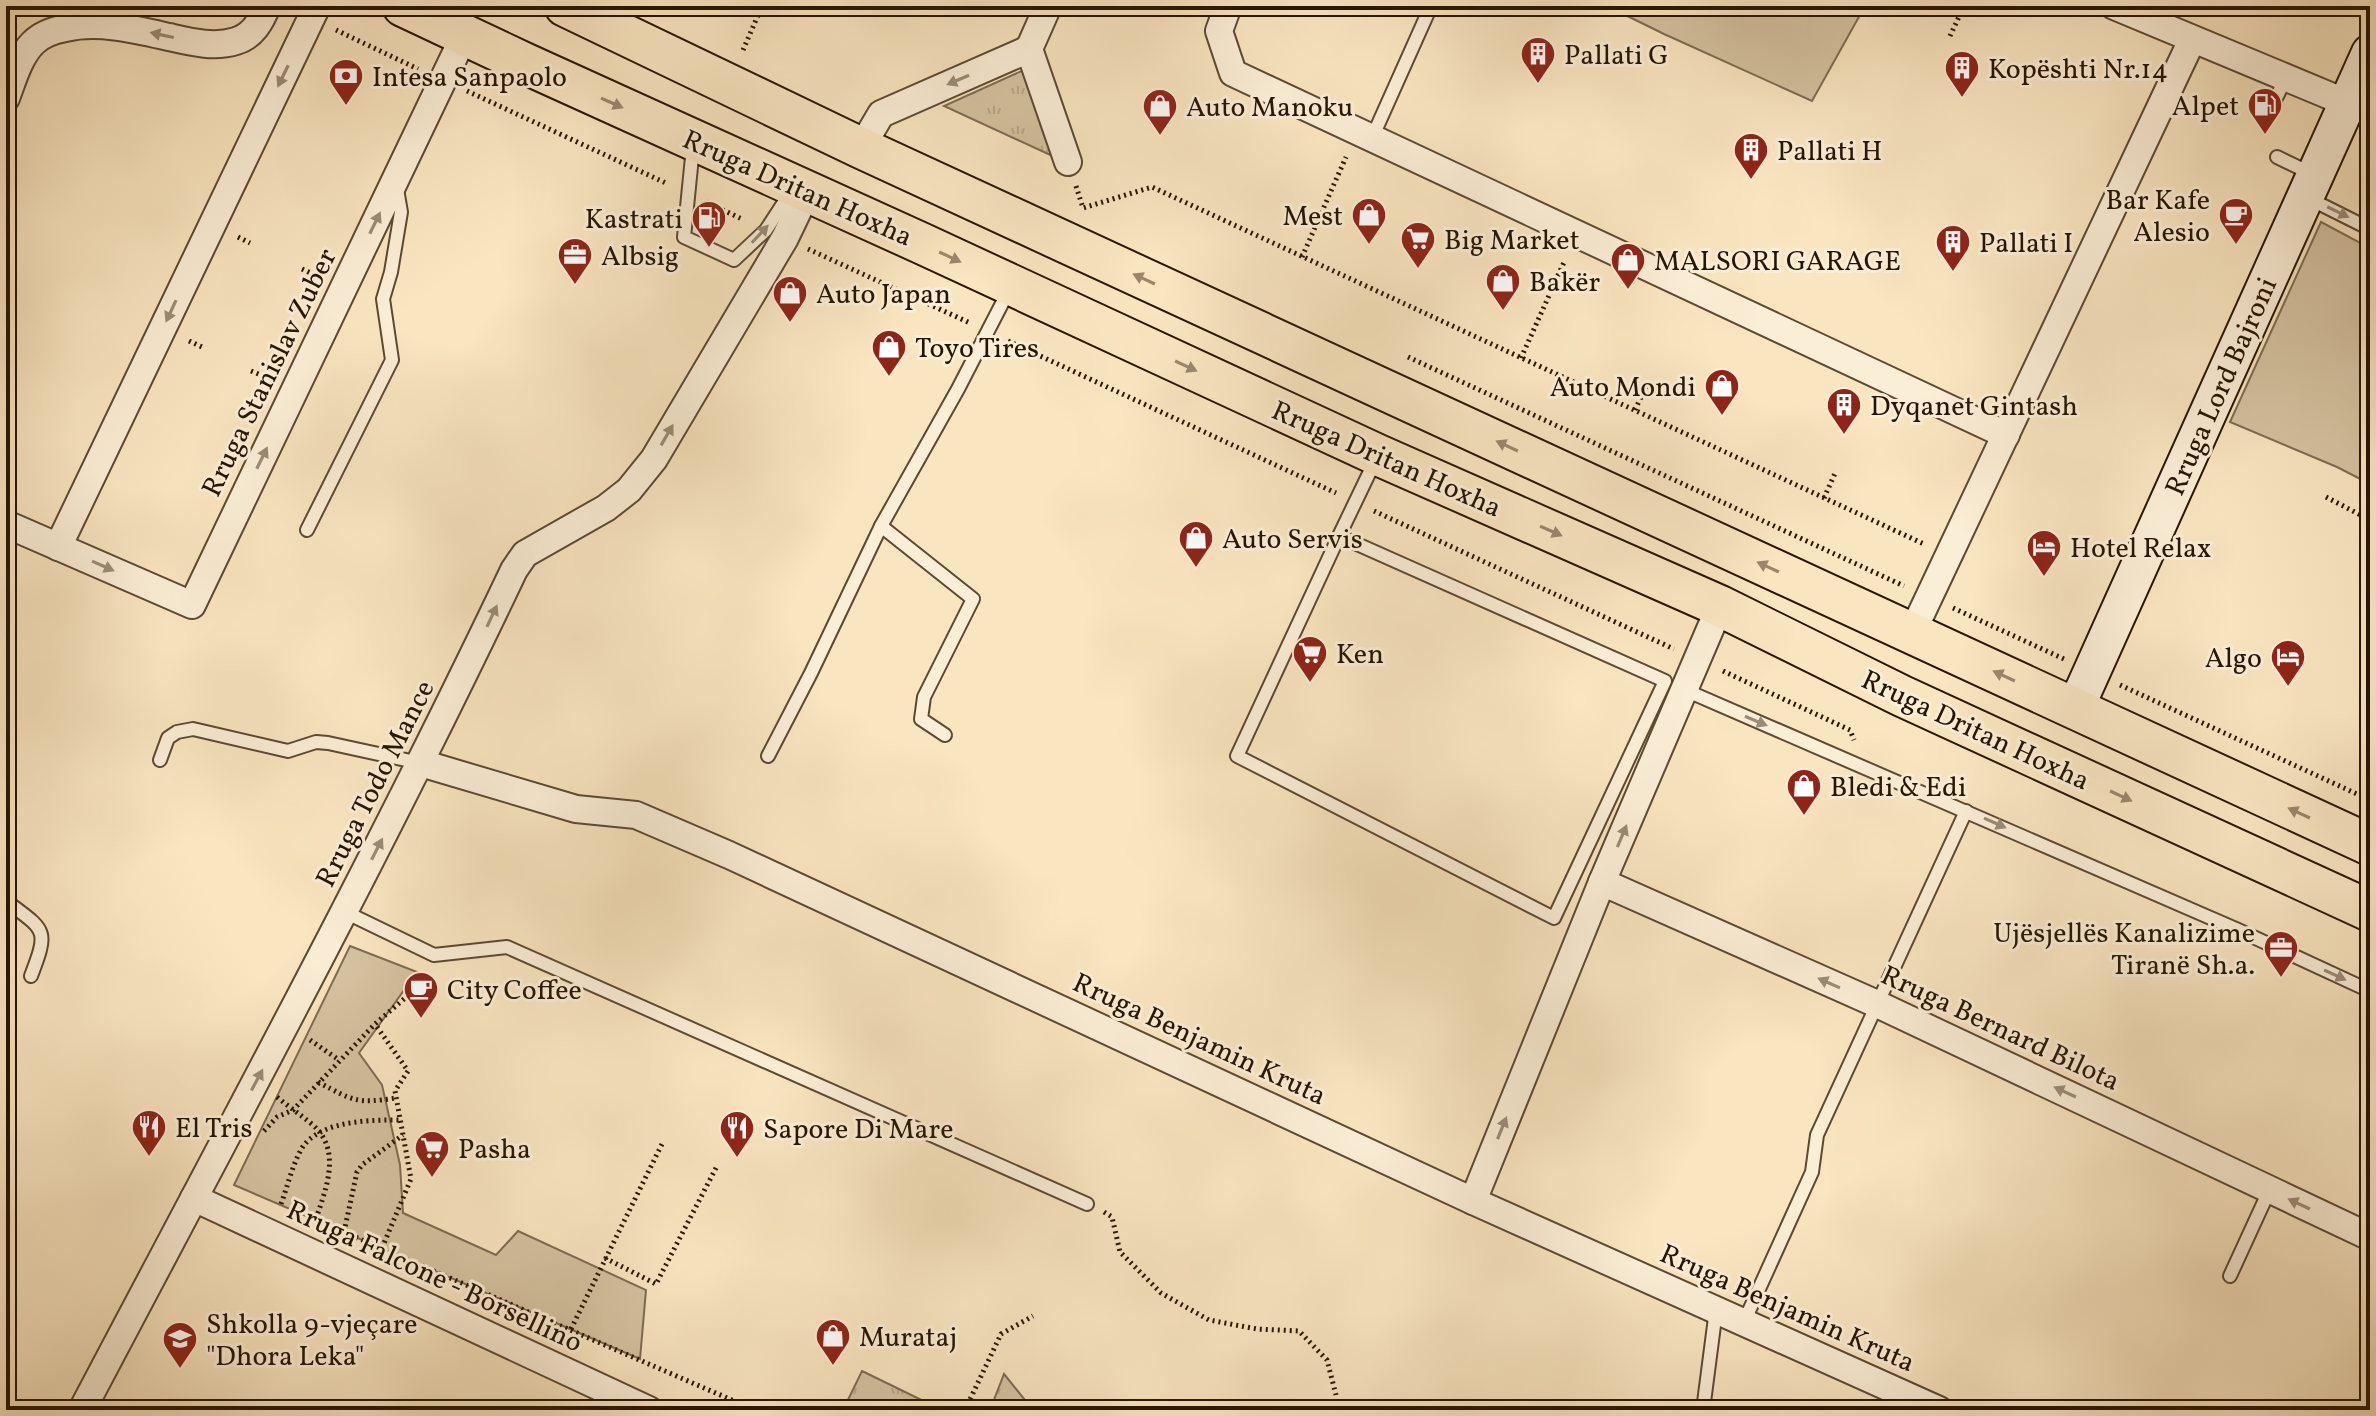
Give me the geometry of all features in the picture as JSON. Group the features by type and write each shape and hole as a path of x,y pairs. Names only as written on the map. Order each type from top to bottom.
{"main road":[{"name":"Rruga Dritan Hoxha","path":"403,6 1378,455 1720,606 1902,696 2370,911"},
{"path":"565,6 861,148 2370,845"},
{"name":"Rruga Lord Bajroni","path":"2050,764 2370,53"}],"street":[{"path":"6,98 19,65 33,43 50,31 80,24 142,31 204,45 238,41 261,23 267,6"},
{"path":"861,148 881,114 1029,49 1048,6"},
{"path":"1228,6 1219,31 1233,73 2006,435"},
{"path":"2114,6 2347,103"},
{"path":"58,547 314,12"},
{"name":"Rruga Stanislav Zuber","path":"6,524 192,605 465,34"},
{"path":"1912,633 2192,40"},
{"path":"1029,49 1068,162"},
{"name":"Rruga Todo Mance","path":"82,1410 345,912 514,570 525,554 606,508 629,490 654,459 800,189"},
{"path":"1473,1201 1602,882 1720,606"},
{"name":"Rruga Benjamin Kruta","path":"421,763 576,809 636,815 758,868 1473,1201 1939,1410"},
{"name":"Rruga Bernard Bilota","path":"1602,882 1877,1004 2370,1237"},
{"name":"Rruga Falcone - Borsellino","path":"194,1198 649,1410"}],"lane":[{"path":"1365,134 1431,6"},
{"path":"2271,108 2286,78"},
{"path":"693,140 684,237 734,260 776,234"},
{"path":"2277,157 2310,186 2370,229"},
{"path":"307,530 392,360 383,299 401,212 395,180"},
{"path":"768,756 881,526 958,389 1011,285"},
{"path":"1339,536 1665,681 1554,918 1237,756 1355,501 1378,455"},
{"path":"881,526 973,599 924,697 921,719 945,735"},
{"path":"1685,690 2236,929 2370,991"},
{"path":"160,760 168,738 177,732 193,729 288,751 316,742 328,743 421,763"},
{"path":"1744,1322 1812,1172 1817,1135 1966,811"},
{"path":"6,901 42,934 44,943 31,976"},
{"path":"345,912 434,955 507,947 1087,1204"},
{"path":"2230,1276 2269,1191"},
{"path":"1703,1410 1716,1310"}],"path":[{"path":"730,44 743,50 762,6"},
{"path":"1950,36 1964,6"},
{"path":"314,12 443,81 1850,730 1856,743"},
{"path":"1302,257 1365,134"},
{"path":"1083,208 1152,187 1949,556"},
{"path":"1070,202 1097,214"},
{"path":"1521,358 1577,234"},
{"path":"1399,353 2370,800"},
{"path":"251,371 277,382"},
{"path":"1635,410 1647,384"},
{"path":"1824,498 1836,471"},
{"path":"2326,497 2370,520"},
{"path":"258,1138 277,1117 293,1110 375,1024 419,986 434,955"},
{"path":"375,1024 408,1071 395,1091 411,1179 382,1248"},
{"path":"257,1080 321,1133 331,1157 330,1172 316,1219"},
{"path":"318,1082 351,1100 366,1103 396,1098"},
{"path":"281,1204 305,1145 321,1133 360,1121 400,1120"},
{"path":"344,1232 357,1172 403,1135"},
{"path":"571,1329 663,1142"},
{"path":"605,1258 656,1284 717,1166"},
{"path":"269,1199 292,1209"},
{"path":"1087,1204 1112,1217 1120,1252 1161,1293 1209,1320 1257,1329 1299,1331 1327,1360 1336,1395"},
{"path":"304,1214 755,1410"},
{"path":"965,1410 1001,1334 1033,1316"}],"green space":[{"path":"1607,6 1865,6 1812,101"},
{"path":"1026,69 1057,158 944,106"},
{"path":"2321,222 2370,248 2370,484 2230,422"},
{"path":"350,946 417,972 359,1053 382,1085 400,1165 403,1213 496,1255 518,1231 646,1290 640,1359 234,1185"},
{"path":"862,1371 938,1408 937,1410 843,1410"},
{"path":"1004,1374 1033,1410 990,1410"}],"place":[{"name":"Pallati G","path":"1538,85"},
{"name":"Kopështi Nr.14","path":"1962,99"},
{"name":"Intesa Sanpaolo","path":"346,107"},
{"name":"Alpet","path":"2265,136"},
{"name":"Auto Manoku","path":"1160,137"},
{"name":"Pallati H","path":"1751,181"},
{"name":"Mest","path":"1369,246"},
{"name":"Bar Kafe Alesio","path":"2236,246"},
{"name":"Kastrati","path":"709,249"},
{"name":"Big Market","path":"1418,270"},
{"name":"Pallati I","path":"1953,273"},
{"name":"Albsig","path":"575,286"},
{"name":"MALSORI GARAGE","path":"1628,291"},
{"name":"Bakër","path":"1503,312"},
{"name":"Auto Japan","path":"790,324"},
{"name":"Toyo Tires","path":"889,378"},
{"name":"Auto Mondi","path":"1722,417"},
{"name":"Dyqanet Gintash","path":"1844,436"},
{"name":"Auto Servis","path":"1196,569"},
{"name":"Hotel Relax","path":"2044,578"},
{"name":"Ken","path":"1310,684"},
{"name":"Algo","path":"2288,688"},
{"name":"Bledi & Edi","path":"1804,817"},
{"name":"Ujësjellës Kanalizime Tiranë Sh.a.","path":"2281,979"},
{"name":"City Coffee","path":"421,1020"},
{"name":"El Tris","path":"149,1158"},
{"name":"Sapore Di Mare","path":"737,1159"},
{"name":"Pasha","path":"432,1179"},
{"name":"Murataj","path":"833,1367"},
{"name":"Shkolla 9-vjeçare \"Dhora Leka\"","path":"180,1370"}]}
